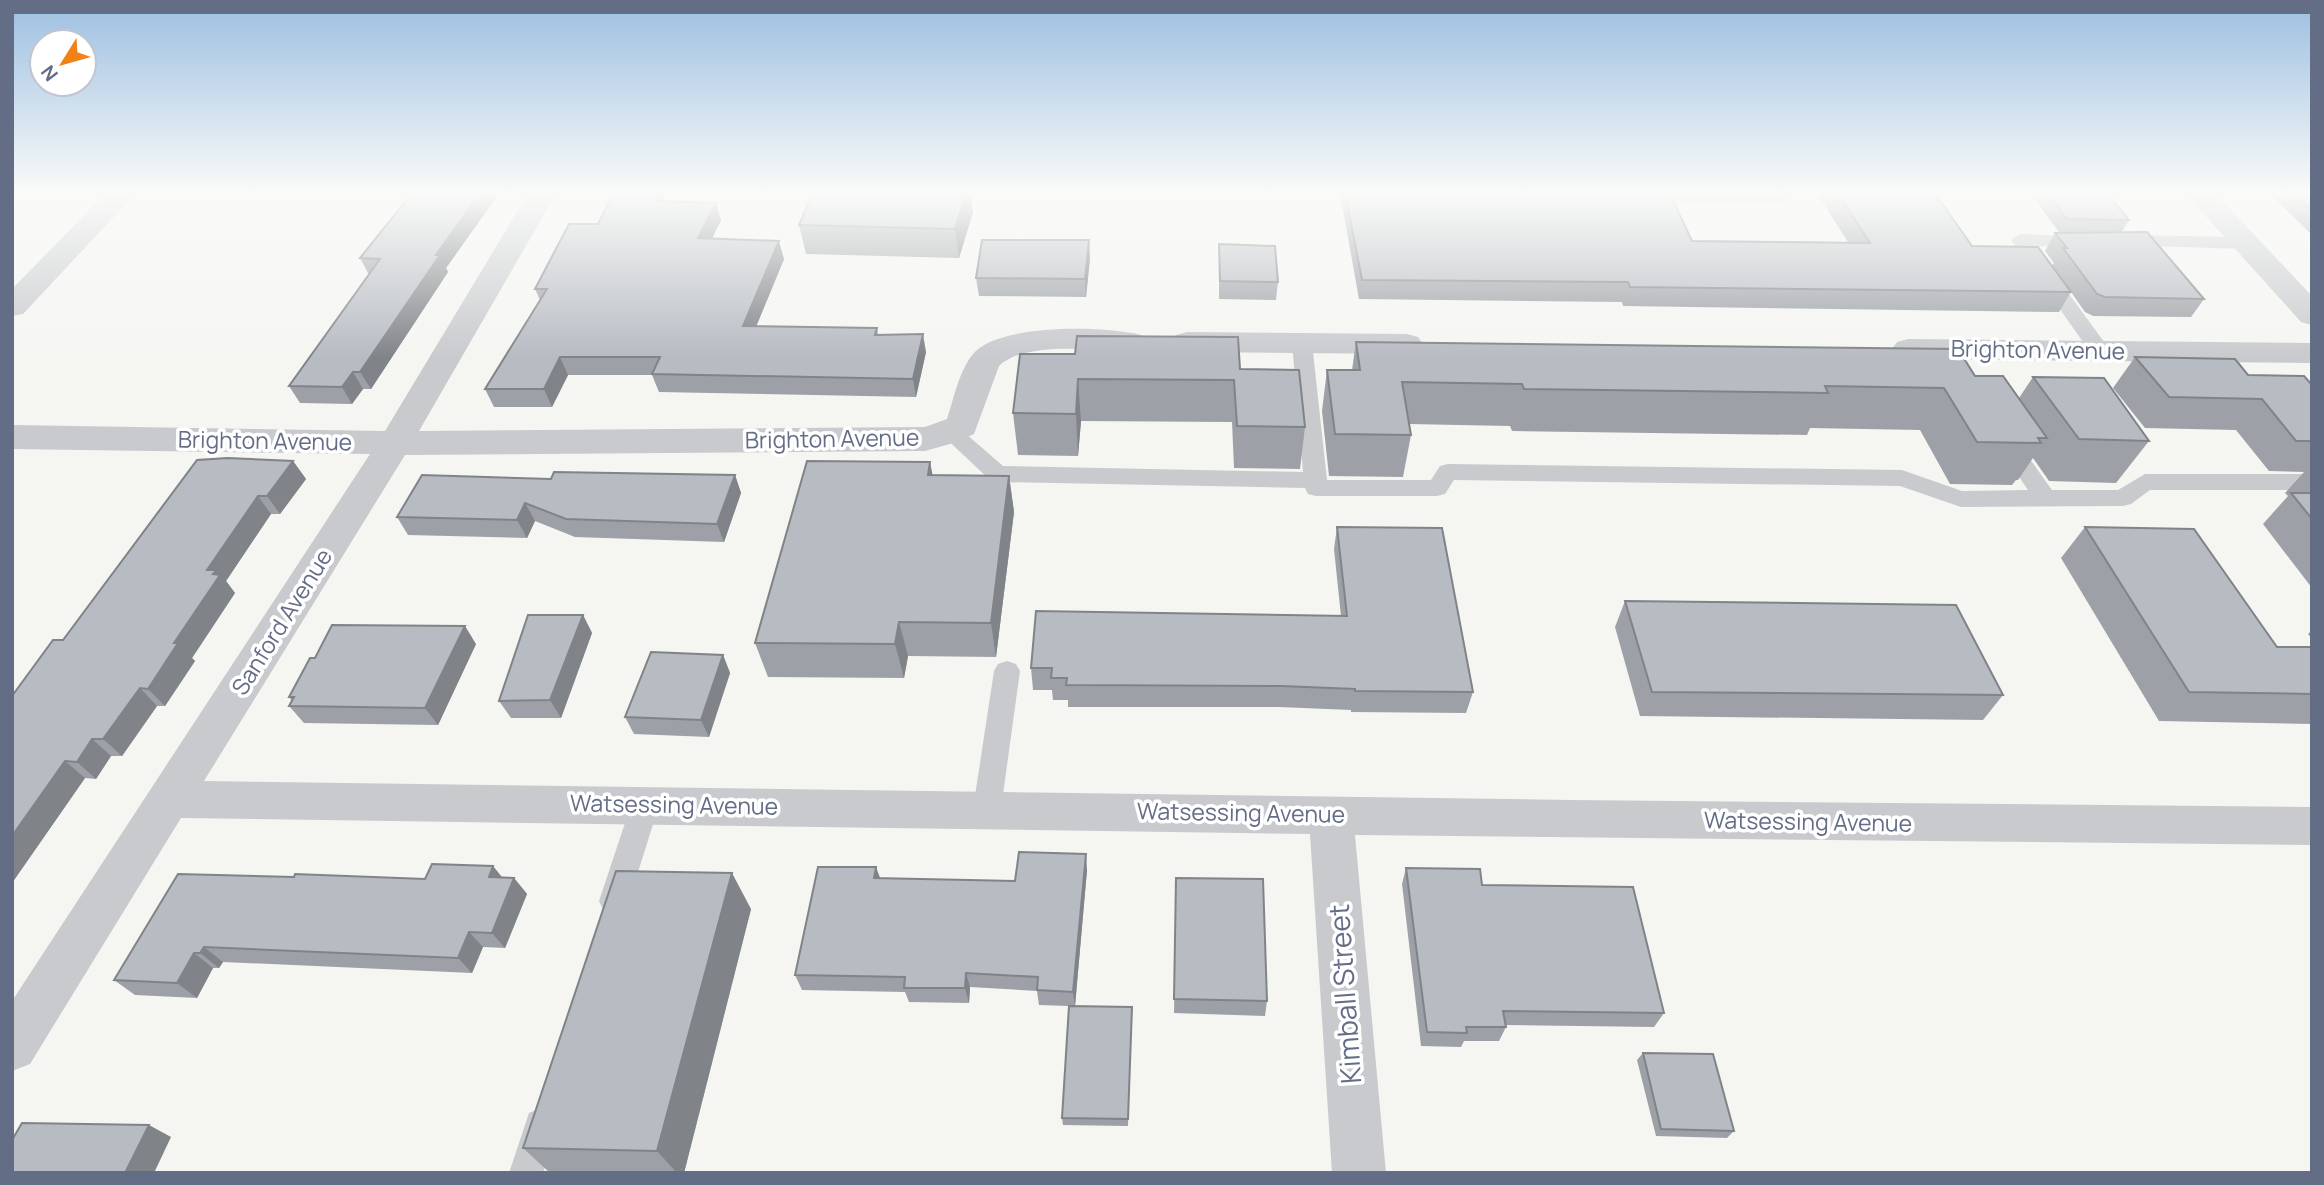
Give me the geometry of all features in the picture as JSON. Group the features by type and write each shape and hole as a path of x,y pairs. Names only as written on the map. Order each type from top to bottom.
{"street":[{"path":"12,307 70,247"},
{"name":"Sanford Avenue","path":"12,1046 395,443 510,247"},
{"path":"2249,247 2312,315"},
{"name":"Brighton Avenue","path":"12,438 395,443 925,439 962,426 987,358 1012,345 1037,341 1441,345"},
{"name":"Brighton Avenue","path":"1874,349 1950,360 2100,351 2312,353"},
{"name":"Watsessing Avenue","path":"171,799 2312,826"},
{"name":"Kimball Street","path":"1331,815 1359,1173"}],"lane":[{"path":"2025,247 2100,351"},
{"path":"1302,344 1316,488 1437,488 1448,472 1902,478 1961,499 2046,499 2123,498 2145,482 2312,482"},
{"path":"1994,424 2046,499"},
{"path":"950,432 998,474 1316,480"},
{"path":"988,809 1007,671"},
{"path":"606,927 645,805"},
{"path":"526,1173 551,1095"}],"building":[{"path":"369,247 442,247 436,255 440,255 360,372 353,372 342,387 289,386 380,259 360,258"},
{"path":"557,247 776,247 743,326 877,328 875,335 923,334 913,379 652,374 660,357 560,357 544,389 485,389 547,289 535,289"},
{"path":"981,247 1088,247 1085,279 976,278"},
{"path":"1219,247 1275,247 1278,282 1220,281"},
{"path":"1356,247 2038,247 2071,292 1630,287 1628,282 1362,280"},
{"path":"2160,247 2204,299 2105,297 2097,294 2063,248"},
{"path":"1077,336 1238,337 1240,369 1299,370 1305,427 1237,426 1234,380 1078,379 1076,414 1013,413 1020,354 1075,354"},
{"path":"1356,342 1958,349 1975,376 2003,376 2047,438 2038,438 2041,443 1977,442 1944,388 1825,386 1828,393 1524,389 1522,384 1402,382 1411,435 1335,434 1327,370 1360,370"},
{"path":"2135,357 2235,359 2248,375 2304,376 2312,385 2312,441 2296,441 2262,399 2169,397"},
{"path":"2033,377 2104,378 2149,441 2079,439"},
{"path":"228,458 293,461 267,496 258,496 207,570 217,570 213,574 220,575 174,643 178,643 148,689 140,688 103,739 92,739 77,762 65,761 12,836 12,696 53,640 63,640 197,460"},
{"path":"807,461 930,462 928,475 1009,476 991,623 899,622 895,644 755,643"},
{"path":"554,472 735,475 717,524 566,519 525,503 517,520 397,517 422,475 551,479"},
{"path":"2291,493 2312,493 2312,519"},
{"path":"1337,527 1442,528 1473,692 1355,691 1281,686 1066,685 1067,678 1051,678 1052,668 1031,668 1036,611 1347,616"},
{"path":"2085,527 2194,529 2277,647 2312,647 2312,694 2189,692"},
{"path":"1625,601 1956,605 2003,695 1652,692"},
{"path":"528,615 583,615 550,700 499,701"},
{"path":"332,625 465,626 425,708 289,706 294,697 289,697 310,658 315,658"},
{"path":"651,652 723,655 701,720 625,717"},
{"path":"1019,852 1086,854 1073,992 1037,990 1038,977 966,973 965,988 904,988 905,977 795,975 818,867 876,867 874,878 1015,881"},
{"path":"432,864 493,866 489,877 514,878 492,933 469,932 458,958 204,947 200,953 194,953 177,983 114,980 178,874 294,877 295,874 425,879"},
{"path":"1406,868 1480,869 1482,885 1633,887 1664,1013 1503,1011 1506,1027 1466,1027 1467,1033 1427,1032"},
{"path":"616,871 732,873 657,1151 523,1148"},
{"path":"1176,878 1263,879 1267,1001 1174,999"},
{"path":"1069,1006 1132,1007 1128,1119 1062,1118"},
{"path":"1643,1053 1713,1054 1734,1131 1661,1129"},
{"path":"22,1123 149,1125 125,1173 12,1173 12,1140"}]}
